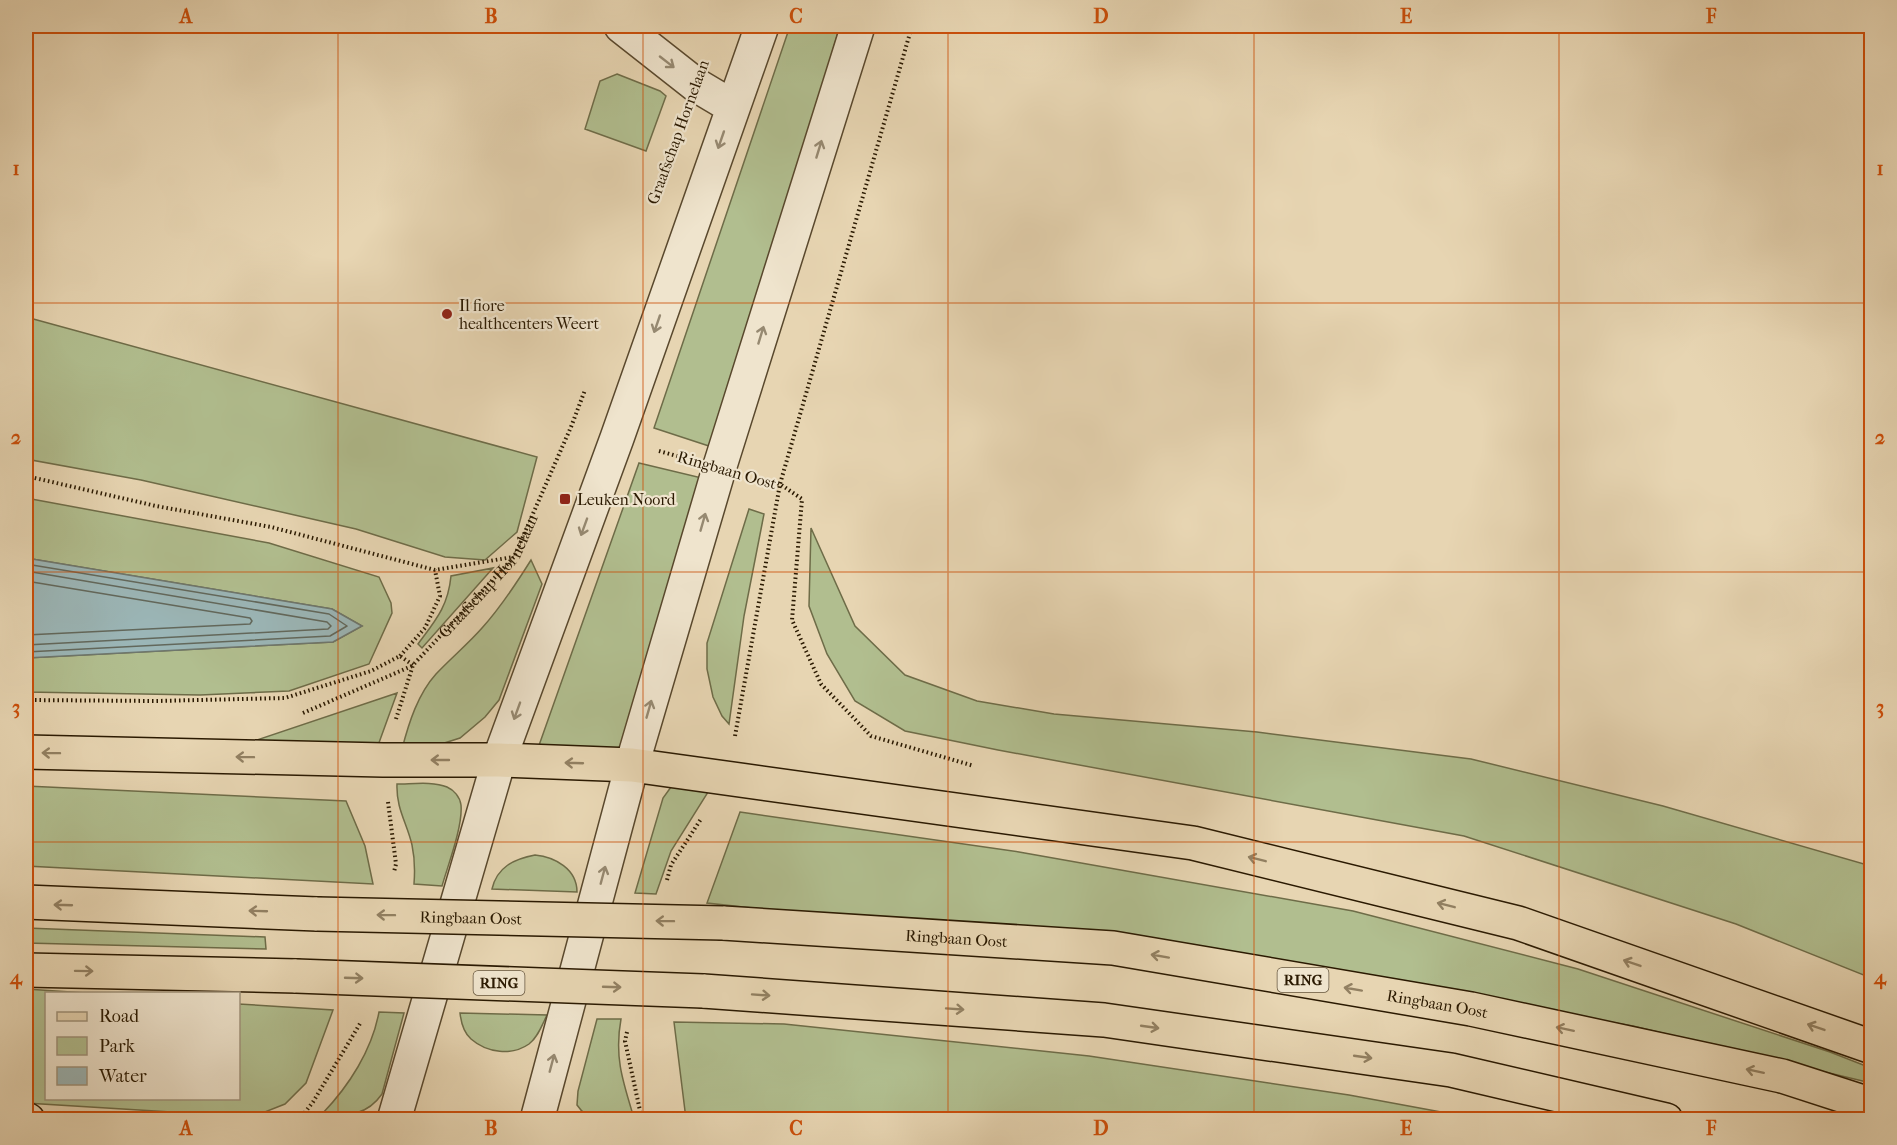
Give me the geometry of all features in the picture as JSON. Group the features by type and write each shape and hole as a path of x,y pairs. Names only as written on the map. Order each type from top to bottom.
{"main road":[{"path":"26,752 383,760 499,760 632,765 1204,846 1518,923 1872,1047"},
{"name":"Ringbaan Oost","path":"26,902 317,914 723,923 1113,948 1471,1009 1782,1076 1872,1106"},
{"name":"RING","path":"26,970 296,976 703,991 1104,1020 1451,1070 1666,1119"}],"street":[{"path":"621,26 696,85 733,107"},
{"path":"394,1119 499,760 617,438 762,26"},
{"path":"537,1119 632,765 719,469 858,26"}],"path":[{"path":"665,887 671,865 728,778 780,484 912,26"},
{"name":"Graafschap Hornelaan","path":"394,875 396,864 383,760 413,665 514,557 571,427 587,383"},
{"name":"Ringbaan Oost","path":"617,438 719,469 780,484 802,499 792,620 821,684 871,736 978,768"},
{"path":"26,476 156,506 271,527 435,570 514,557"},
{"path":"26,699 156,701 285,698 371,671 400,656 425,628 440,596 435,570"},
{"path":"400,656 413,665"},
{"path":"293,717 413,665"},
{"path":"299,1119 314,1102 365,1016"},
{"path":"628,1030 625,1041 642,1119"}],"green space":[{"path":"790,26 840,26 715,448 654,428"},
{"path":"617,74 660,91 666,96 646,151 585,129 600,81"},
{"path":"26,317 537,457 517,532 485,560 445,557 356,529 141,480 26,459"},
{"path":"639,463 706,479 624,750 537,751"},
{"path":"26,498 269,543 379,577 391,603 392,613 369,664 289,691 200,695 26,692 26,658 333,642 362,626 332,609 26,558"},
{"path":"749,509 764,514 744,616 729,724 722,716 713,697 707,669 707,643"},
{"path":"811,528 855,626 905,675 977,701 1054,714 1257,732 1471,759 1663,806 1871,866 1871,978 1736,924 1464,836 905,731 855,701 827,654 809,606"},
{"path":"531,560 542,584 499,700 485,717 460,738 438,745 402,749 424,690 436,674 489,620"},
{"path":"493,568 422,648 418,644 444,605 451,576"},
{"path":"397,693 376,751 233,748"},
{"path":"397,784 441,785 452,790 459,799 460,824 442,886 414,884 413,850 400,808"},
{"path":"26,786 346,801 365,846 373,884 26,866"},
{"path":"671,787 710,789 671,851 656,894 635,893 663,798"},
{"path":"740,812 1019,852 1353,911 1578,969 1830,1052 1871,1068 1871,1083 1633,1026 1282,966 707,903"},
{"path":"535,855 550,858 564,866 573,877 577,892 492,889 498,875 508,865"},
{"path":"26,928 265,937 266,949 26,943"},
{"path":"26,989 71,992 45,992 45,1100 240,1100 240,1004 333,1010 306,1083 285,1104 252,1117 26,1103"},
{"path":"379,1012 404,1013 382,1094 376,1102 363,1111 348,1114 322,1114 358,1067 371,1040"},
{"path":"460,1013 547,1015 529,1044 515,1050 500,1051 484,1047 471,1039 463,1027"},
{"path":"597,1019 621,1019 619,1058 634,1118 595,1119 583,1112 577,1105 578,1091"},
{"path":"674,1022 784,1024 1089,1056 1349,1095 1479,1119 686,1119"}],"water":[{"path":"26,558 332,609 362,626 333,642 26,658"}],"place":[{"name":"Il fiore healthcenters Weert","path":"447,314"},
{"name":"Leuken Noord","path":"565,499"}]}
